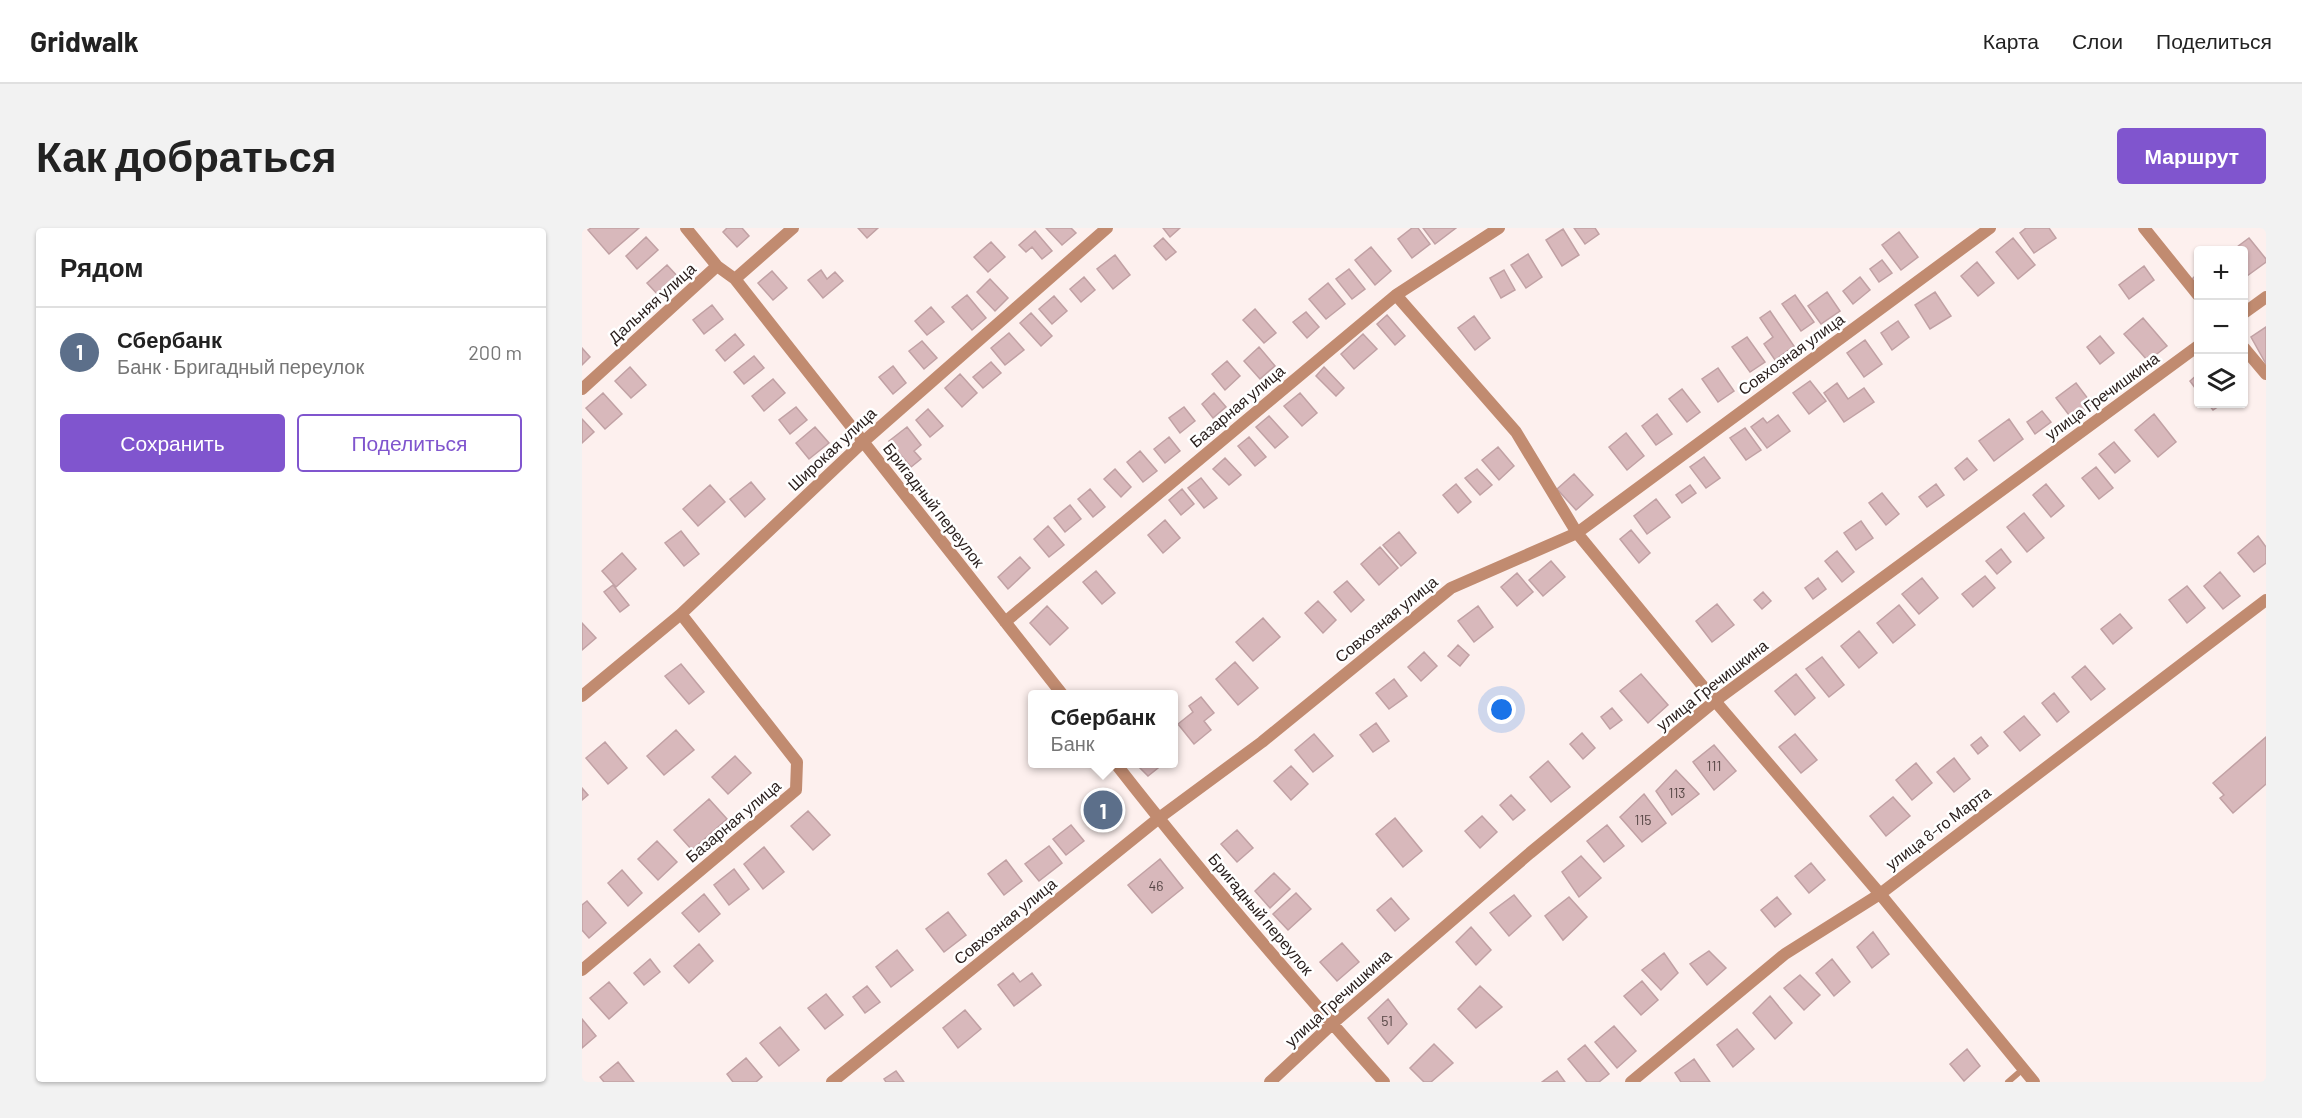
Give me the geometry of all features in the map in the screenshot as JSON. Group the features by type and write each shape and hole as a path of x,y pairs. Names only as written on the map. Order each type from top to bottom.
{"street":[{"name":"Бригадный переулок","path":"686,228 717,266 735,279 1059,690"},
{"path":"735,279 793,228"},
{"name":"Широкая улица","path":"582,696 681,614 863,442 1107,228"},
{"name":"Базарная улица","path":"1005,622 1396,295 1499,228"},
{"name":"Совхозная улица","path":"832,1082 1159,818 1262,742 1451,588 1577,533 1990,228"},
{"path":"2144,228 2194,289"},
{"name":"Дальняя улица","path":"582,389 717,266"},
{"path":"1396,295 1516,432 1577,533 1715,701 1880,894 2034,1082"},
{"path":"2248,310 2266,297"},
{"name":"улица Гречишкина","path":"1270,1082 1332,1024 1530,853 1715,701 2194,350"},
{"path":"2248,353 2266,374"},
{"name":"улица 8-го Марта","path":"1631,1082 1785,954 1880,894 2266,600"},
{"name":"Базарная улица","path":"582,970 796,790 797,762 681,614"},
{"name":"Бригадный переулок","path":"1119,768 1332,1024 1384,1082"}],"lane":[{"path":"2008,1082 2023,1069"}],"building":[{"path":"591,228 639,228 609,254 588,230"},
{"path":"727,228 742,228 749,236 737,247 723,232"},
{"path":"858,228 878,228 867,238"},
{"path":"1046,228 1071,228 1076,233 1062,245"},
{"path":"1163,228 1180,228 1170,237"},
{"path":"1412,228 1418,228 1430,244 1412,258 1398,239"},
{"path":"1423,228 1456,228 1435,244"},
{"path":"1574,228 1595,228 1599,234 1585,244"},
{"path":"2026,228 2049,228 2056,238 2034,253 2020,233"},
{"path":"1563,229 1579,255 1562,266 1546,240"},
{"path":"1035,231 1052,251 1042,259 1032,247 1026,252 1019,245"},
{"path":"1899,232 1918,257 1901,270 1882,245"},
{"path":"646,237 658,250 637,269 626,256"},
{"path":"1163,238 1176,252 1166,260 1154,246"},
{"path":"2013,238 2035,265 2018,279 1996,252"},
{"path":"2249,238 2266,262 2248,275 2248,246 2238,246"},
{"path":"991,242 1005,257 988,272 974,257"},
{"path":"1371,247 1391,271 1375,285 1355,260"},
{"path":"1528,254 1542,277 1526,288 1511,265"},
{"path":"1115,255 1130,275 1113,289 1097,269"},
{"path":"1882,260 1892,273 1879,282 1870,269"},
{"path":"1977,262 1994,283 1978,296 1961,276"},
{"path":"667,265 679,278 660,297 647,283"},
{"path":"2144,266 2154,280 2129,299 2119,285"},
{"path":"1349,269 1365,289 1352,299 1336,279"},
{"path":"821,270 827,279 835,272 843,281 823,298 808,280"},
{"path":"1504,270 1515,290 1501,298 1490,278"},
{"path":"772,271 787,288 773,300 758,283"},
{"path":"1084,277 1095,290 1081,302 1070,289"},
{"path":"1860,277 1870,290 1853,304 1843,291"},
{"path":"990,279 1008,298 995,311 977,292"},
{"path":"1328,283 1345,304 1326,319 1309,299"},
{"path":"1827,292 1840,311 1821,324 1808,306"},
{"path":"1935,292 1951,316 1930,329 1915,305"},
{"path":"967,295 986,318 972,330 952,307"},
{"path":"1795,295 1814,322 1801,331 1782,304"},
{"path":"1054,296 1067,311 1052,324 1039,309"},
{"path":"712,305 723,319 704,334 693,320"},
{"path":"931,307 944,322 927,335 915,321"},
{"path":"1255,309 1276,333 1264,343 1243,320"},
{"path":"1770,311 1794,346 1775,360 1764,344 1773,337 1760,318"},
{"path":"1306,312 1319,327 1307,338 1293,322"},
{"path":"1031,313 1052,336 1041,346 1020,323"},
{"path":"1387,315 1405,336 1395,345 1377,324"},
{"path":"1474,316 1490,338 1475,350 1458,328"},
{"path":"2143,318 2167,346 2148,361 2124,334"},
{"path":"1898,321 1909,337 1892,350 1881,333"},
{"path":"2266,327 2266,364 2251,337"},
{"path":"1009,333 1024,350 1005,365 991,348"},
{"path":"735,334 744,345 725,361 716,350"},
{"path":"1363,334 1377,349 1354,369 1341,354"},
{"path":"2100,336 2114,353 2100,364 2087,347"},
{"path":"1747,337 1765,362 1750,372 1732,347"},
{"path":"1865,340 1882,364 1864,377 1847,353"},
{"path":"922,341 937,358 924,369 909,351"},
{"path":"1259,347 1275,366 1260,379 1244,361"},
{"path":"582,348 590,357 582,365"},
{"path":"754,356 764,368 744,384 734,372"},
{"path":"1227,361 1240,376 1225,390 1212,374"},
{"path":"991,362 1001,373 983,388 973,377"},
{"path":"893,366 906,383 893,394 879,377"},
{"path":"630,367 646,385 631,398 615,381"},
{"path":"1324,367 1344,388 1336,396 1316,376"},
{"path":"1718,368 1734,391 1718,402 1702,379"},
{"path":"960,374 977,393 962,407 945,388"},
{"path":"773,379 785,393 764,411 752,396"},
{"path":"1810,381 1826,401 1809,414 1793,393"},
{"path":"1837,383 1848,399 1864,388 1874,402 1844,422 1824,393"},
{"path":"2076,383 2092,404 2072,419 2056,398"},
{"path":"1682,389 1700,412 1687,422 1669,399"},
{"path":"603,393 622,414 605,429 586,408"},
{"path":"1214,393 1226,407 1213,418 1202,404"},
{"path":"1300,393 1317,413 1302,426 1284,406"},
{"path":"796,407 807,420 790,434 779,420"},
{"path":"1184,407 1195,421 1180,433 1169,418"},
{"path":"928,409 943,426 930,437 916,420"},
{"path":"2042,411 2051,422 2035,434 2027,422"},
{"path":"1657,414 1672,434 1656,445 1642,426"},
{"path":"2154,414 2176,442 2158,457 2135,430"},
{"path":"1778,415 1790,431 1767,448 1751,427 1763,418 1767,423"},
{"path":"1269,416 1288,437 1275,448 1256,427"},
{"path":"582,419 594,432 582,443"},
{"path":"2009,419 2023,439 1994,461 1979,441"},
{"path":"815,427 829,443 809,459 796,443"},
{"path":"907,427 921,445 914,451 921,459 911,467 889,441"},
{"path":"1745,428 1761,450 1746,460 1730,438"},
{"path":"1626,433 1644,456 1627,470 1609,447"},
{"path":"1169,437 1180,451 1165,463 1154,449"},
{"path":"1249,437 1266,457 1255,466 1238,446"},
{"path":"2114,442 2130,461 2115,473 2099,454"},
{"path":"1498,447 1514,466 1499,480 1482,460"},
{"path":"1140,451 1157,471 1143,482 1127,462"},
{"path":"1704,457 1720,478 1706,488 1690,467"},
{"path":"1225,458 1241,475 1229,485 1213,469"},
{"path":"1967,458 1977,470 1964,480 1955,468"},
{"path":"2096,467 2113,488 2099,499 2082,478"},
{"path":"1115,469 1131,487 1121,497 1104,479"},
{"path":"1477,469 1492,485 1480,495 1465,478"},
{"path":"1574,474 1593,495 1576,510 1557,489"},
{"path":"1201,478 1217,498 1204,508 1188,488"},
{"path":"751,482 765,499 745,517 730,499"},
{"path":"1456,484 1471,502 1458,513 1443,495"},
{"path":"1936,484 1944,495 1927,507 1919,497"},
{"path":"2046,484 2064,506 2051,517 2033,495"},
{"path":"710,485 725,502 698,526 683,509"},
{"path":"1690,485 1696,493 1682,503 1676,495"},
{"path":"1090,489 1105,507 1093,517 1078,499"},
{"path":"1182,489 1194,504 1181,515 1169,500"},
{"path":"1882,493 1899,514 1886,525 1869,503"},
{"path":"1656,499 1670,517 1647,534 1634,516"},
{"path":"1070,505 1081,519 1065,532 1054,518"},
{"path":"2024,513 2044,538 2027,552 2007,527"},
{"path":"1165,520 1180,538 1163,553 1148,535"},
{"path":"1861,521 1873,538 1856,550 1844,533"},
{"path":"1048,526 1064,545 1049,557 1034,539"},
{"path":"1631,530 1650,553 1639,563 1620,539"},
{"path":"681,531 699,554 684,566 665,543"},
{"path":"1399,532 1416,553 1401,566 1383,545"},
{"path":"2258,536 2266,547 2266,563 2254,572 2238,553"},
{"path":"1380,547 1398,568 1379,585 1361,564"},
{"path":"2001,549 2011,562 1997,574 1986,561"},
{"path":"1837,551 1854,572 1842,582 1825,561"},
{"path":"622,553 636,569 616,587 602,571"},
{"path":"1020,557 1030,568 1008,589 998,577"},
{"path":"1551,561 1565,577 1543,596 1529,580"},
{"path":"1096,571 1115,593 1102,604 1083,582"},
{"path":"2220,572 2240,596 2223,609 2204,586"},
{"path":"1517,573 1533,592 1517,606 1501,587"},
{"path":"1985,576 1995,588 1973,607 1962,594"},
{"path":"1818,578 1826,589 1813,599 1805,588"},
{"path":"1922,578 1938,598 1919,614 1902,594"},
{"path":"1347,581 1364,600 1351,612 1334,592"},
{"path":"613,585 629,605 620,612 604,592"},
{"path":"2187,586 2205,608 2187,623 2169,600"},
{"path":"1763,592 1771,601 1762,609 1754,600"},
{"path":"1318,601 1336,620 1323,633 1305,613"},
{"path":"1717,604 1734,625 1712,642 1696,621"},
{"path":"1899,605 1915,625 1893,643 1877,623"},
{"path":"1047,606 1068,628 1050,645 1030,623"},
{"path":"1478,606 1493,627 1474,642 1458,621"},
{"path":"2120,614 2132,628 2113,644 2101,629"},
{"path":"1263,618 1280,637 1253,661 1236,642"},
{"path":"582,623 596,638 582,650"},
{"path":"1859,631 1877,653 1859,668 1841,646"},
{"path":"1458,645 1469,655 1460,666 1448,656"},
{"path":"1424,652 1437,666 1421,681 1408,667"},
{"path":"1822,657 1844,685 1829,697 1806,669"},
{"path":"1235,662 1258,688 1238,705 1216,679"},
{"path":"681,664 704,692 689,704 665,676"},
{"path":"2085,666 2105,689 2091,700 2072,677"},
{"path":"1641,674 1668,705 1648,723 1620,691"},
{"path":"1796,674 1815,698 1795,715 1775,691"},
{"path":"1394,679 1407,696 1389,709 1376,693"},
{"path":"2054,693 2069,712 2057,722 2042,703"},
{"path":"1201,697 1214,713 1204,721 1211,730 1194,744 1178,724 1193,712 1189,706"},
{"path":"1612,708 1622,720 1610,729 1601,717"},
{"path":"2024,716 2040,735 2020,751 2004,732"},
{"path":"1376,723 1389,741 1373,752 1360,735"},
{"path":"676,730 694,750 664,775 647,756"},
{"path":"1582,733 1595,748 1583,759 1570,744"},
{"path":"1314,734 1333,756 1313,772 1295,750"},
{"path":"1795,734 1817,760 1801,773 1779,747"},
{"path":"1981,737 1988,746 1978,754 1971,745"},
{"path":"2266,737 2266,784 2233,813 2220,798 2224,795 2213,783"},
{"path":"605,742 627,768 608,784 586,758"},
{"path":"1714,745 1736,771 1714,790 1693,762"},
{"path":"735,756 751,773 728,794 712,777"},
{"path":"1954,758 1970,779 1954,792 1937,772"},
{"path":"1548,761 1570,787 1551,802 1530,777"},
{"path":"1916,763 1932,783 1912,800 1896,780"},
{"path":"1291,766 1308,784 1291,800 1274,781"},
{"path":"1140,768 1158,768 1148,776"},
{"path":"1676,770 1699,794 1672,815 1656,791"},
{"path":"582,788 588,795 582,800"},
{"path":"1102,794 1120,816 1105,828 1087,806"},
{"path":"1644,794 1666,823 1642,842 1620,817"},
{"path":"1511,795 1525,810 1513,820 1500,805"},
{"path":"1893,797 1910,816 1886,836 1870,816"},
{"path":"709,799 727,819 692,850 674,830"},
{"path":"808,811 830,835 813,850 791,826"},
{"path":"1482,816 1497,832 1480,848 1465,831"},
{"path":"1395,818 1422,851 1403,867 1376,834"},
{"path":"1071,825 1084,841 1066,855 1053,839"},
{"path":"1607,825 1624,846 1604,862 1587,841"},
{"path":"1237,830 1253,848 1237,862 1221,844"},
{"path":"657,841 677,862 658,880 638,859"},
{"path":"1049,846 1062,863 1039,881 1025,864"},
{"path":"764,847 784,872 763,889 744,864"},
{"path":"1581,856 1601,878 1579,897 1562,872"},
{"path":"1160,859 1183,888 1152,913 1128,885"},
{"path":"1006,860 1022,881 1004,895 988,874"},
{"path":"1811,863 1825,880 1809,893 1795,876"},
{"path":"734,869 749,889 729,905 714,885"},
{"path":"622,870 642,893 628,906 608,883"},
{"path":"1274,873 1290,889 1270,908 1255,891"},
{"path":"1296,893 1311,909 1288,930 1273,914"},
{"path":"704,894 720,914 699,932 682,913"},
{"path":"1514,895 1531,916 1509,936 1490,913"},
{"path":"1569,897 1587,917 1563,940 1545,916"},
{"path":"1777,897 1791,914 1775,927 1761,910"},
{"path":"1391,898 1409,919 1395,931 1377,910"},
{"path":"587,901 606,923 589,938 582,930 582,905"},
{"path":"948,912 966,935 944,952 926,929"},
{"path":"1471,927 1491,950 1476,965 1456,942"},
{"path":"1873,932 1889,954 1872,968 1857,947"},
{"path":"1342,943 1359,962 1337,981 1320,962"},
{"path":"699,944 713,961 689,983 674,966"},
{"path":"897,950 913,970 891,987 876,967"},
{"path":"1709,951 1726,968 1707,985 1690,964"},
{"path":"1664,953 1678,973 1661,990 1642,970"},
{"path":"650,959 660,972 644,985 634,973"},
{"path":"1832,959 1850,982 1834,996 1816,973"},
{"path":"1013,973 1020,982 1032,973 1041,985 1014,1006 998,985"},
{"path":"1800,975 1820,995 1804,1010 1784,988"},
{"path":"1642,981 1658,1000 1641,1015 1624,996"},
{"path":"609,982 627,1003 609,1019 590,998"},
{"path":"867,986 880,1002 865,1013 853,997"},
{"path":"1480,986 1502,1007 1476,1028 1458,1009"},
{"path":"826,994 843,1015 825,1029 808,1008"},
{"path":"1770,996 1792,1023 1775,1039 1753,1013"},
{"path":"1388,999 1407,1024 1388,1044 1368,1018"},
{"path":"965,1010 981,1029 958,1048 943,1028"},
{"path":"582,1019 596,1036 582,1048"},
{"path":"1614,1026 1636,1051 1617,1068 1595,1042"},
{"path":"780,1027 799,1050 779,1066 760,1043"},
{"path":"1737,1029 1754,1049 1733,1067 1717,1045"},
{"path":"1434,1044 1453,1063 1431,1082 1424,1082 1410,1068"},
{"path":"1585,1045 1609,1074 1599,1082 1587,1082 1568,1059"},
{"path":"1967,1049 1980,1066 1964,1081 1950,1064"},
{"path":"746,1058 762,1077 756,1082 733,1082 727,1074"},
{"path":"1694,1059 1710,1082 1681,1082 1675,1073"},
{"path":"618,1062 634,1082 604,1082 600,1077"},
{"path":"896,1071 904,1082 886,1082 884,1079"},
{"path":"1557,1071 1565,1082 1542,1082"}],"place":[{"name":"Сбербанк","path":"1103,810"}]}
